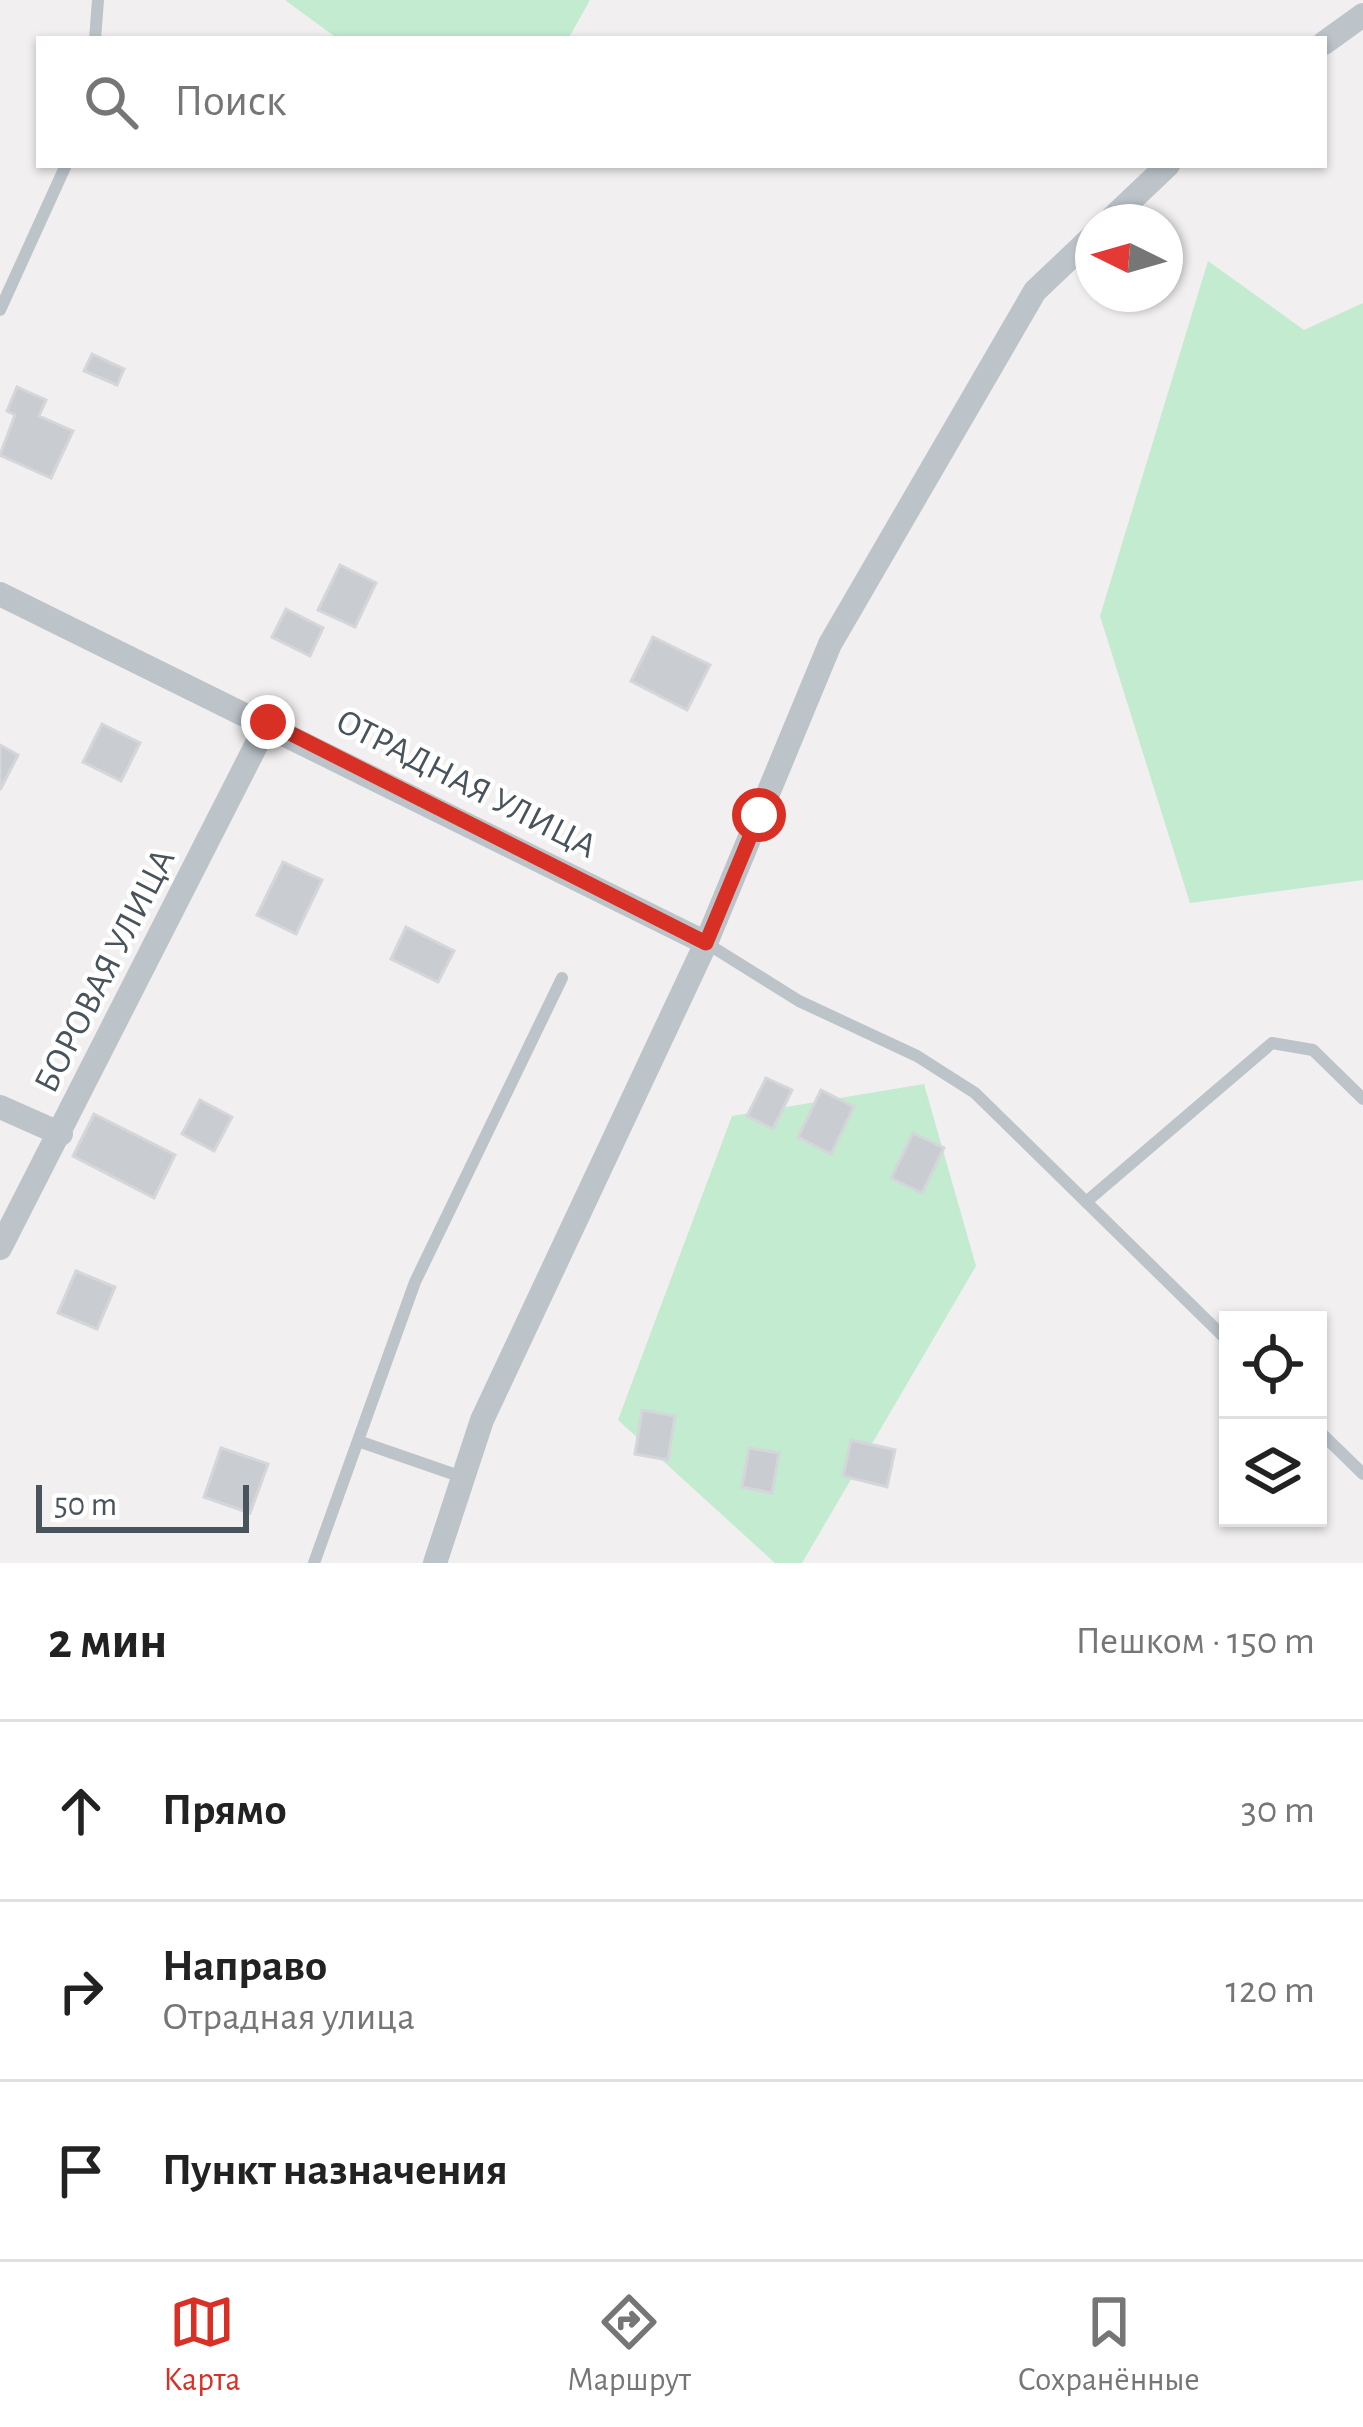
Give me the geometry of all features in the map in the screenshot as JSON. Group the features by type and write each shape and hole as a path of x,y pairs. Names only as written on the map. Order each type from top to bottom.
{"street":[{"path":"1327,41 1363,15"},
{"path":"1127,204 1165,168"},
{"path":"435,1563 482,1420 706,943 830,644 1035,291 1075,253"},
{"name":"ОТРАДНАЯ УЛИЦА","path":"0,594 268,722 706,943"},
{"name":"БОРОВАЯ УЛИЦА","path":"0,1248 268,722"},
{"path":"0,1107 62,1134"}],"lane":[{"path":"95,36 98,0"},
{"path":"0,310 65,168"},
{"path":"706,943 799,1000 917,1056 976,1093 1219,1332"},
{"path":"314,1563 415,1282 562,978"},
{"path":"1086,1202 1272,1043 1313,1050 1363,1099"},
{"path":"1327,1439 1363,1474"},
{"path":"358,1441 463,1477"}],"green space":[{"path":"285,0 590,0 570,36 334,36"},
{"path":"1208,261 1304,330 1363,303 1363,880 1190,903 1100,616"},
{"path":"924,1084 976,1266 802,1563 775,1563 618,1420 732,1116"}],"building":[{"path":"92,354 124,369 117,385 84,371"},
{"path":"17,387 46,400 39,416 73,431 51,478 0,455 15,415 7,411"},
{"path":"340,565 376,583 355,627 318,610"},
{"path":"286,609 323,628 310,656 272,637"},
{"path":"653,637 710,665 687,710 631,681"},
{"path":"102,724 140,743 121,781 83,762"},
{"path":"0,745 18,755 0,790"},
{"path":"283,862 322,880 296,934 257,915"},
{"path":"406,927 454,951 438,982 391,959"},
{"path":"766,1078 792,1090 773,1129 747,1116"},
{"path":"821,1090 854,1107 831,1154 798,1137"},
{"path":"200,1100 232,1117 214,1151 182,1134"},
{"path":"94,1114 175,1155 154,1198 73,1156"},
{"path":"913,1133 944,1148 922,1193 891,1178"},
{"path":"76,1271 115,1287 97,1329 58,1313"},
{"path":"642,1410 675,1416 668,1460 635,1454"},
{"path":"851,1440 895,1450 887,1487 843,1476"},
{"path":"221,1448 268,1464 250,1513 204,1497"},
{"path":"749,1448 779,1453 772,1493 742,1487"}],"route":[{"path":"268,722 706,943 759,815"}]}
